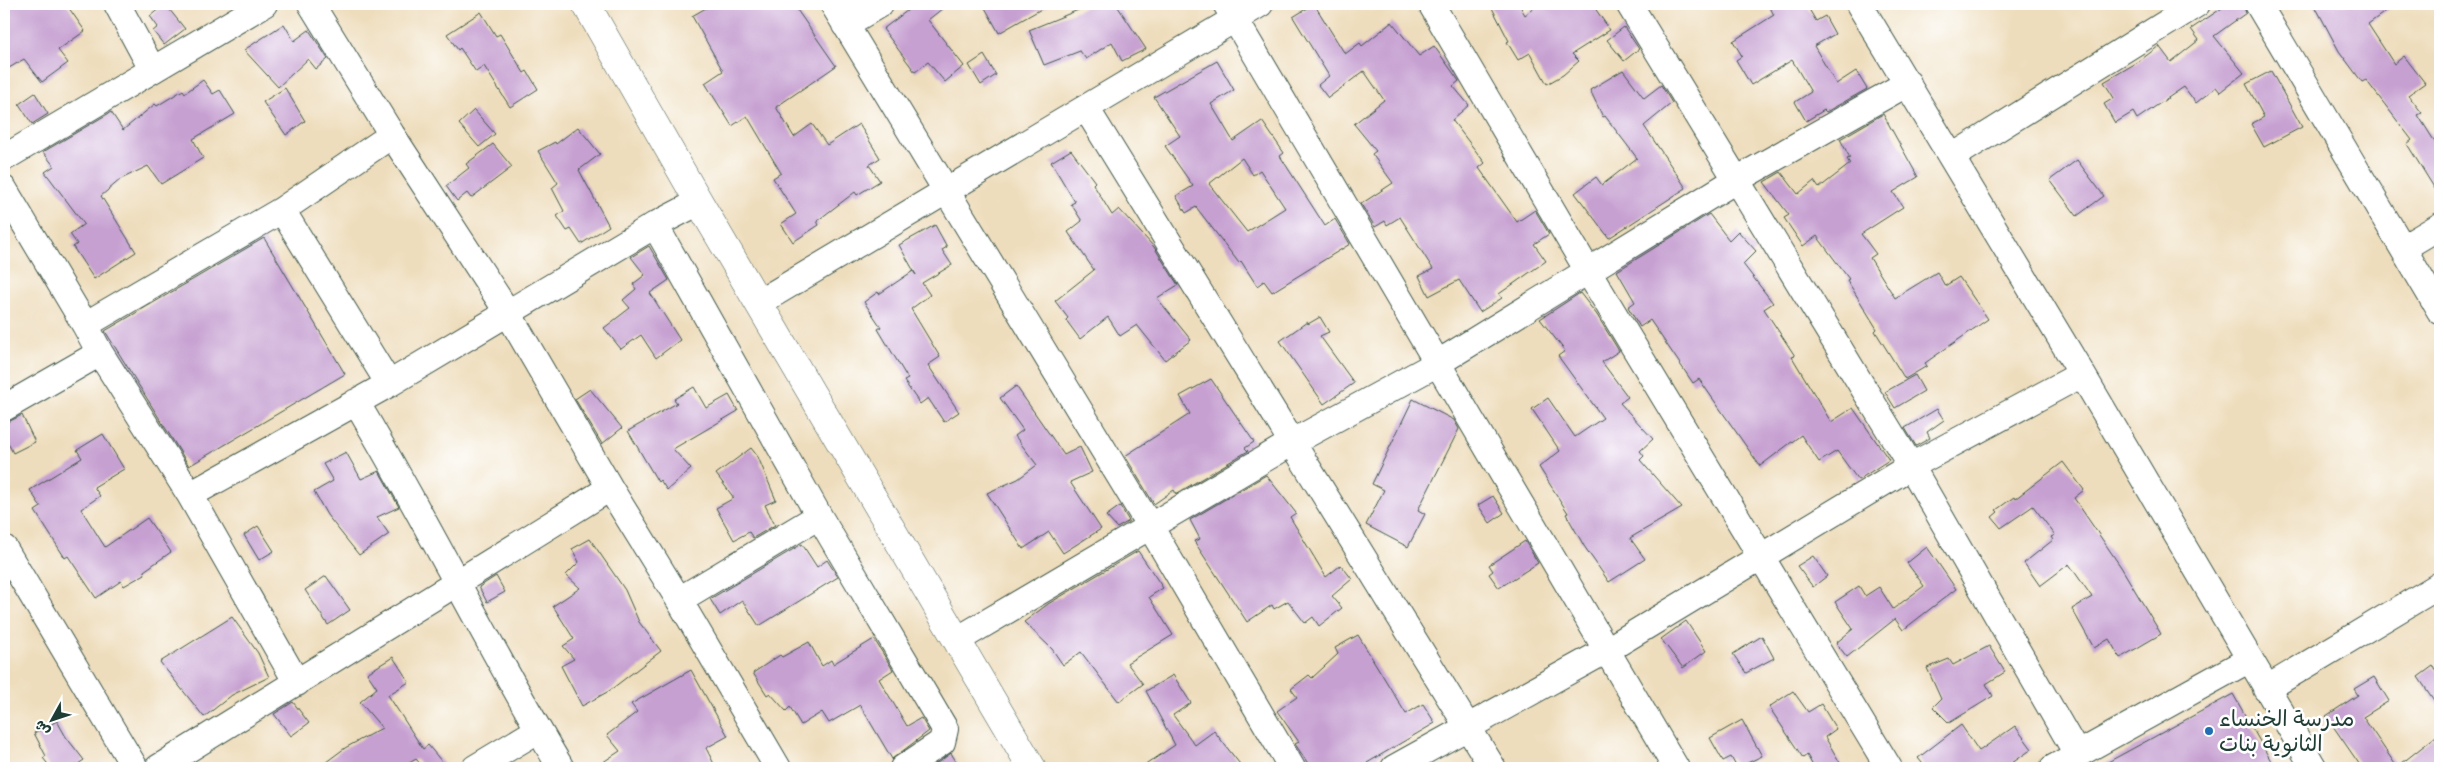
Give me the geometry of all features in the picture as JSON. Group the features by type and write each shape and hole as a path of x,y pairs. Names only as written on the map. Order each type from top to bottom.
{"street":[{"path":"116,4 152,68"},
{"path":"4,158 152,68 264,4"},
{"path":"311,4 392,135 508,313 610,488 679,600 778,768"},
{"path":"586,4 699,202 760,302 1032,768"},
{"path":"880,4 839,14 945,192 1151,528 1292,768"},
{"path":"760,302 1086,108 1230,11 1260,4"},
{"path":"1431,4 1588,271 1763,557 1889,768"},
{"path":"1629,4 1911,466 2077,754"},
{"path":"1859,4 2082,374 2314,768"},
{"path":"1952,157 2197,4"},
{"path":"2258,4 2440,311"},
{"path":"1230,11 1676,768"},
{"path":"957,640 1151,528 1293,442 1438,363 1736,180 1908,83"},
{"path":"1086,108 1493,768"},
{"path":"85,326 282,210 392,135"},
{"path":"4,189 100,354 190,495 297,683"},
{"path":"190,495 389,384 655,225 699,202"},
{"path":"282,210 389,384"},
{"path":"655,225 819,516 945,728 942,742 903,768"},
{"path":"2403,248 2440,226"},
{"path":"4,408 100,354"},
{"path":"1394,768 1607,650 1911,466 2082,374"},
{"path":"356,402 400,477 538,730 561,768"},
{"path":"158,768 458,585 610,488"},
{"path":"679,600 819,516"},
{"path":"4,548 135,768"},
{"path":"2266,689 2440,585"},
{"path":"2053,768 2250,659"},
{"path":"474,768 538,730"}],"building":[{"path":"4,4 66,4 85,31 58,50 68,63 42,82 24,59 4,71"},
{"path":"165,4 185,29 164,45 153,31 158,27 150,16"},
{"path":"713,4 793,4 836,66 776,107 794,137 812,124 827,145 859,124 880,158 869,165 880,181 857,195 855,192 817,221 819,225 793,242 781,224 796,214 773,178 781,173 747,116 732,126 705,83 723,71 692,16"},
{"path":"916,4 948,4 928,20 964,66 945,82 928,62 915,72 883,29"},
{"path":"983,4 1050,4 999,33"},
{"path":"1093,4 1116,4 1146,49 1122,61 1112,42 1086,59 1080,51 1044,65 1029,30"},
{"path":"1314,4 1345,54 1360,43 1362,46 1392,22 1419,56 1434,46 1459,81 1453,86 1469,105 1452,120 1485,163 1479,168 1517,222 1535,210 1549,234 1534,244 1546,261 1499,294 1502,298 1480,312 1459,280 1429,296 1419,276 1433,269 1400,217 1387,225 1385,221 1375,227 1361,204 1393,183 1372,154 1376,151 1354,124 1384,100 1364,71 1328,98 1318,85 1329,76 1293,17"},
{"path":"1490,4 1519,4 1525,15 1539,4 1592,4 1610,30 1572,54 1579,61 1563,75 1547,84 1530,53 1518,60 1507,42 1509,41"},
{"path":"1768,4 1806,4 1816,21 1825,16 1835,34 1814,46 1836,84 1856,71 1867,89 1806,121 1795,102 1811,92 1792,60 1751,85 1736,60 1742,56 1733,41 1774,15"},
{"path":"2228,4 2243,4 2246,13 2214,36 2244,73 2220,92 2216,87 2196,103 2184,87 2137,119 2133,112 2115,123 2104,104 2114,98 2104,82 2138,62 2159,46 2171,62 2199,40 2191,29"},
{"path":"2314,4 2396,4 2368,24 2394,64 2404,56 2425,83 2408,95 2422,113 2418,115 2440,150 2440,197 2407,144 2412,140 2366,80 2362,82 2339,51"},
{"path":"481,12 496,36 500,34 524,73 527,71 538,89 510,107 484,66 476,72 460,48 458,50 447,34"},
{"path":"284,24 294,41 309,30 328,59 316,69 308,59 278,87 244,50"},
{"path":"1624,27 1639,49 1624,61 1607,40"},
{"path":"984,55 996,75 981,85 969,65"},
{"path":"1217,61 1234,90 1211,104 1233,141 1262,121 1284,153 1280,156 1325,226 1335,219 1350,244 1272,292 1264,281 1257,286 1241,261 1239,263 1196,207 1186,213 1176,196 1193,186 1165,146 1180,136 1154,97","holes":["1242,158 1253,175 1260,170 1285,208 1247,232 1209,184"]},
{"path":"1623,70 1644,98 1661,85 1672,103 1644,126 1686,188 1609,238 1575,193 1596,177 1602,185 1637,158 1605,116 1603,117 1590,90"},
{"path":"2271,71 2302,127 2264,147 2251,124 2264,117 2246,84"},
{"path":"203,80 213,94 220,90 235,114 193,139 203,158 161,184 148,166 121,179 101,196 136,252 94,279 73,247 77,244 70,234 84,224 45,172 54,166 43,152 111,112 123,130 155,104 157,106 183,90 185,93"},
{"path":"285,88 305,121 286,135 263,102"},
{"path":"35,93 48,114 32,124 19,104"},
{"path":"474,110 495,134 479,147 459,124"},
{"path":"1883,114 1918,177 1893,192 1903,207 1861,234 1876,254 1870,258 1895,298 1937,272 1945,286 1959,277 1988,319 1925,363 1927,366 1905,379 1875,331 1877,329 1847,280 1849,279 1817,236 1803,246 1784,218 1789,215 1764,182 1781,172 1798,194 1814,181 1819,188 1850,164 1847,159 1850,158 1840,139"},
{"path":"578,127 600,154 579,170 609,226 581,244 571,229 567,231 557,216 564,211 552,188 558,183 538,151 555,142 556,144"},
{"path":"493,144 512,167 471,198 467,193 457,201 446,186 469,168 466,164"},
{"path":"1071,150 1095,182 1093,184 1112,215 1119,209 1154,247 1178,285 1157,298 1191,340 1165,360 1137,325 1120,336 1108,317 1080,339 1066,320 1068,318 1055,301 1094,270 1068,232 1082,221 1071,204 1075,202 1051,162"},
{"path":"2077,160 2104,196 2077,216 2050,180"},
{"path":"1709,214 1729,240 1738,231 1756,251 1743,264 1773,303 1764,309 1795,356 1792,357 1831,422 1853,408 1889,460 1858,480 1837,451 1819,462 1801,435 1760,466 1699,379 1693,383 1650,320 1640,327 1628,307 1635,302 1617,271"},
{"path":"935,225 947,247 942,250 952,265 922,283 930,295 911,309 940,357 928,365 959,412 944,422 928,398 920,404 904,381 908,379 878,329 881,327 864,302 913,271 916,275 899,245"},
{"path":"264,238 345,374 189,466 105,331"},
{"path":"649,246 669,280 650,293 680,340 656,358 641,335 621,349 604,328 630,308 623,300 636,289 633,284 645,275 631,257"},
{"path":"1580,293 1597,315 1619,351 1602,362 1628,397 1620,403 1653,439 1640,451 1644,456 1640,460 1682,508 1630,538 1645,559 1609,582 1584,546 1566,514 1568,513 1539,467 1560,451 1532,409 1548,398 1575,437 1603,418 1558,356 1565,351 1540,319"},
{"path":"1320,317 1329,332 1320,336 1354,383 1324,404 1280,341 1307,322 1308,324"},
{"path":"1915,375 1924,391 1895,408 1885,392"},
{"path":"1211,379 1254,442 1245,448 1248,451 1176,494 1174,490 1154,504 1125,456 1190,414 1180,396"},
{"path":"1016,386 1064,455 1080,447 1092,472 1070,482 1101,529 1063,553 1049,532 1023,549 987,493 1018,479 1037,465 1015,436 1023,430 1000,398"},
{"path":"694,387 706,408 729,395 738,411 673,449 691,469 667,490 660,480 658,482 628,431 677,403 674,399"},
{"path":"590,389 622,428 602,444 575,399"},
{"path":"1413,399 1454,420 1459,429 1418,510 1425,514 1408,547 1366,525 1384,490 1372,484"},
{"path":"1937,409 1944,420 1927,432 1930,438 1916,446 1905,428"},
{"path":"22,415 35,442 13,453 4,435 4,424"},
{"path":"103,434 124,469 94,487 100,496 81,509 105,547 147,518 171,552 144,571 145,574 124,586 121,581 96,598 68,556 65,558 35,511 41,507 30,490 82,458 77,450"},
{"path":"751,448 758,457 776,500 765,505 775,525 753,538 749,532 734,540 716,508 734,498 716,474"},
{"path":"346,452 361,479 379,471 399,507 377,517 389,534 359,555 327,515 314,492 333,481 323,464"},
{"path":"2063,462 2084,490 2074,498 2121,567 2161,634 2120,658 2109,639 2094,648 2072,609 2092,597 2069,564 2040,586 2024,563 2053,540 2051,537 2055,535 2033,506 2001,528 1992,517 1998,512 1996,510 2014,497 2015,499"},
{"path":"1266,475 1296,513 1290,517 1326,577 1341,565 1352,579 1332,596 1342,608 1319,626 1313,617 1305,623 1288,601 1274,609 1272,605 1247,622 1194,541 1200,539 1190,520"},
{"path":"1493,496 1504,513 1490,523 1478,505"},
{"path":"1120,506 1129,521 1117,528 1106,516"},
{"path":"258,526 274,551 259,560 244,535"},
{"path":"590,539 625,590 639,622 661,651 609,691 582,706 561,666 574,659 563,646 574,639 553,606 580,588 566,575 579,562 572,549"},
{"path":"1525,541 1538,563 1499,588 1489,574 1493,571 1489,565"},
{"path":"802,544 817,567 827,560 838,577 759,626 742,600 720,615 710,599"},
{"path":"1927,547 1956,589 1903,630 1895,619 1847,657 1836,643 1853,629 1835,602 1859,586 1865,596 1879,587 1893,609 1924,586 1907,563"},
{"path":"1138,551 1163,588 1149,597 1173,635 1127,663 1143,684 1119,702 1081,652 1063,665 1052,649 1024,622 1048,604"},
{"path":"1813,556 1827,576 1813,587 1797,566"},
{"path":"326,576 350,610 328,625 305,590"},
{"path":"496,576 505,592 487,602 479,587"},
{"path":"232,617 258,653 269,677 232,695 204,717 160,662"},
{"path":"1686,621 1706,651 1683,668 1661,639"},
{"path":"1358,635 1406,714 1423,704 1435,723 1367,763 1370,768 1311,768 1295,744 1299,742 1277,711 1297,697 1291,689 1309,675 1312,678 1338,654 1335,648"},
{"path":"1762,636 1774,658 1746,673 1733,654"},
{"path":"874,639 893,670 879,679 907,726 921,718 929,731 892,759 860,705 829,723 822,712 801,725 790,707 786,711 770,693 767,695 753,673 780,655 782,657 809,642 822,666 831,660 833,664"},
{"path":"1989,646 2005,672 1986,684 1993,696 1949,723 1933,707 1941,699 1927,668 1949,659 1953,665"},
{"path":"393,657 409,682 388,695 423,749 428,745 447,768 424,768 416,759 401,768 318,768 345,748 382,728 360,702 377,688 367,673"},
{"path":"2433,666 2440,677 2440,709 2418,677"},
{"path":"691,670 728,736 706,748 716,768 594,768 620,751 607,735 637,712 631,704"},
{"path":"1173,675 1191,703 1173,715 1195,745 1214,731 1243,768 1141,768 1175,745 1146,691"},
{"path":"2374,677 2389,701 2363,717 2397,767 2440,733 2440,760 2429,768 2362,768 2326,716 2358,695 2354,689"},
{"path":"1793,691 1808,712 1821,704 1836,729 1825,737 1843,768 1814,768 1807,755 1803,758 1769,707"},
{"name":"مدرسة الخنساء الثانوية بنات","path":"2233,694 2275,768 2097,768"},
{"path":"293,702 309,723 291,736 274,714"},
{"path":"1742,720 1762,756 1737,768 1731,757 1723,761 1710,738"},
{"path":"57,721 66,737 84,760 72,768 51,768 43,758 46,756 34,733"},
{"path":"1961,725 1979,751 2015,726 2032,749 2005,768 1926,768 1918,758"},
{"path":"950,754 960,768 930,768"}],"place":[{"name":"مدرسة الخنساء الثانوية بنات","path":"2209,731"}]}
